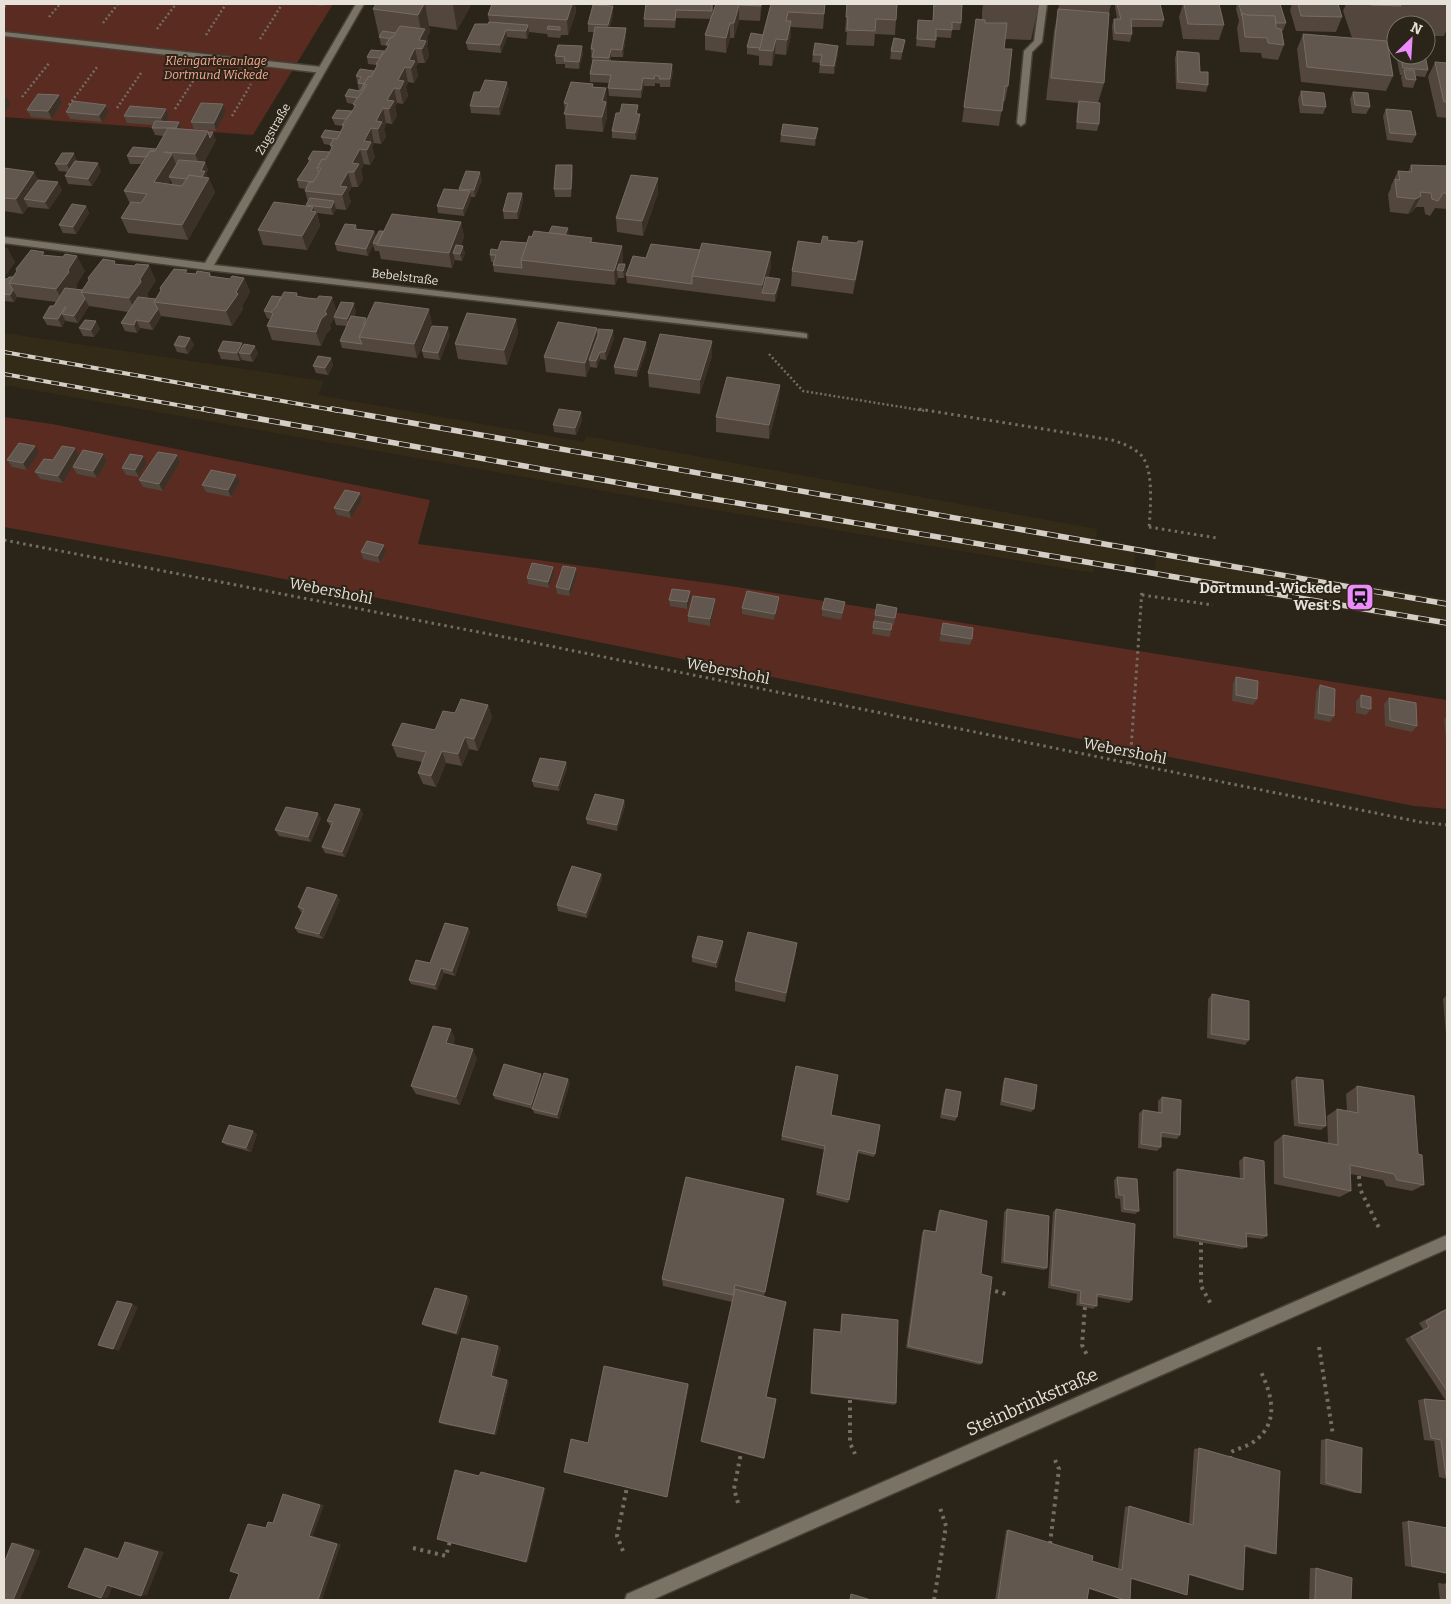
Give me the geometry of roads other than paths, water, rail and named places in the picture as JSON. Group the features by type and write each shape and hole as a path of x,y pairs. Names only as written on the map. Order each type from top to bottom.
{"street":[{"name":"Zugstraße","path":"208,266 360,4"},
{"path":"1021,123 1028,51 1038,42 1043,4"},
{"path":"4,34 322,70"},
{"name":"Bebelstraße","path":"4,240 803,336"},
{"name":"Steinbrinkstraße","path":"633,1600 1447,1242"}],"railway":[{"path":"4,352 339,411"},
{"path":"4,374 211,411"},
{"path":"204,409 631,485 1447,623"},
{"path":"332,409 1447,604"}],"place":[{"name":"Dortmund-Wickede West S","path":"1360,597"}],"park label":[{"name":"Kleingartenanlage Dortmund Wickede","path":"216,68"}]}
